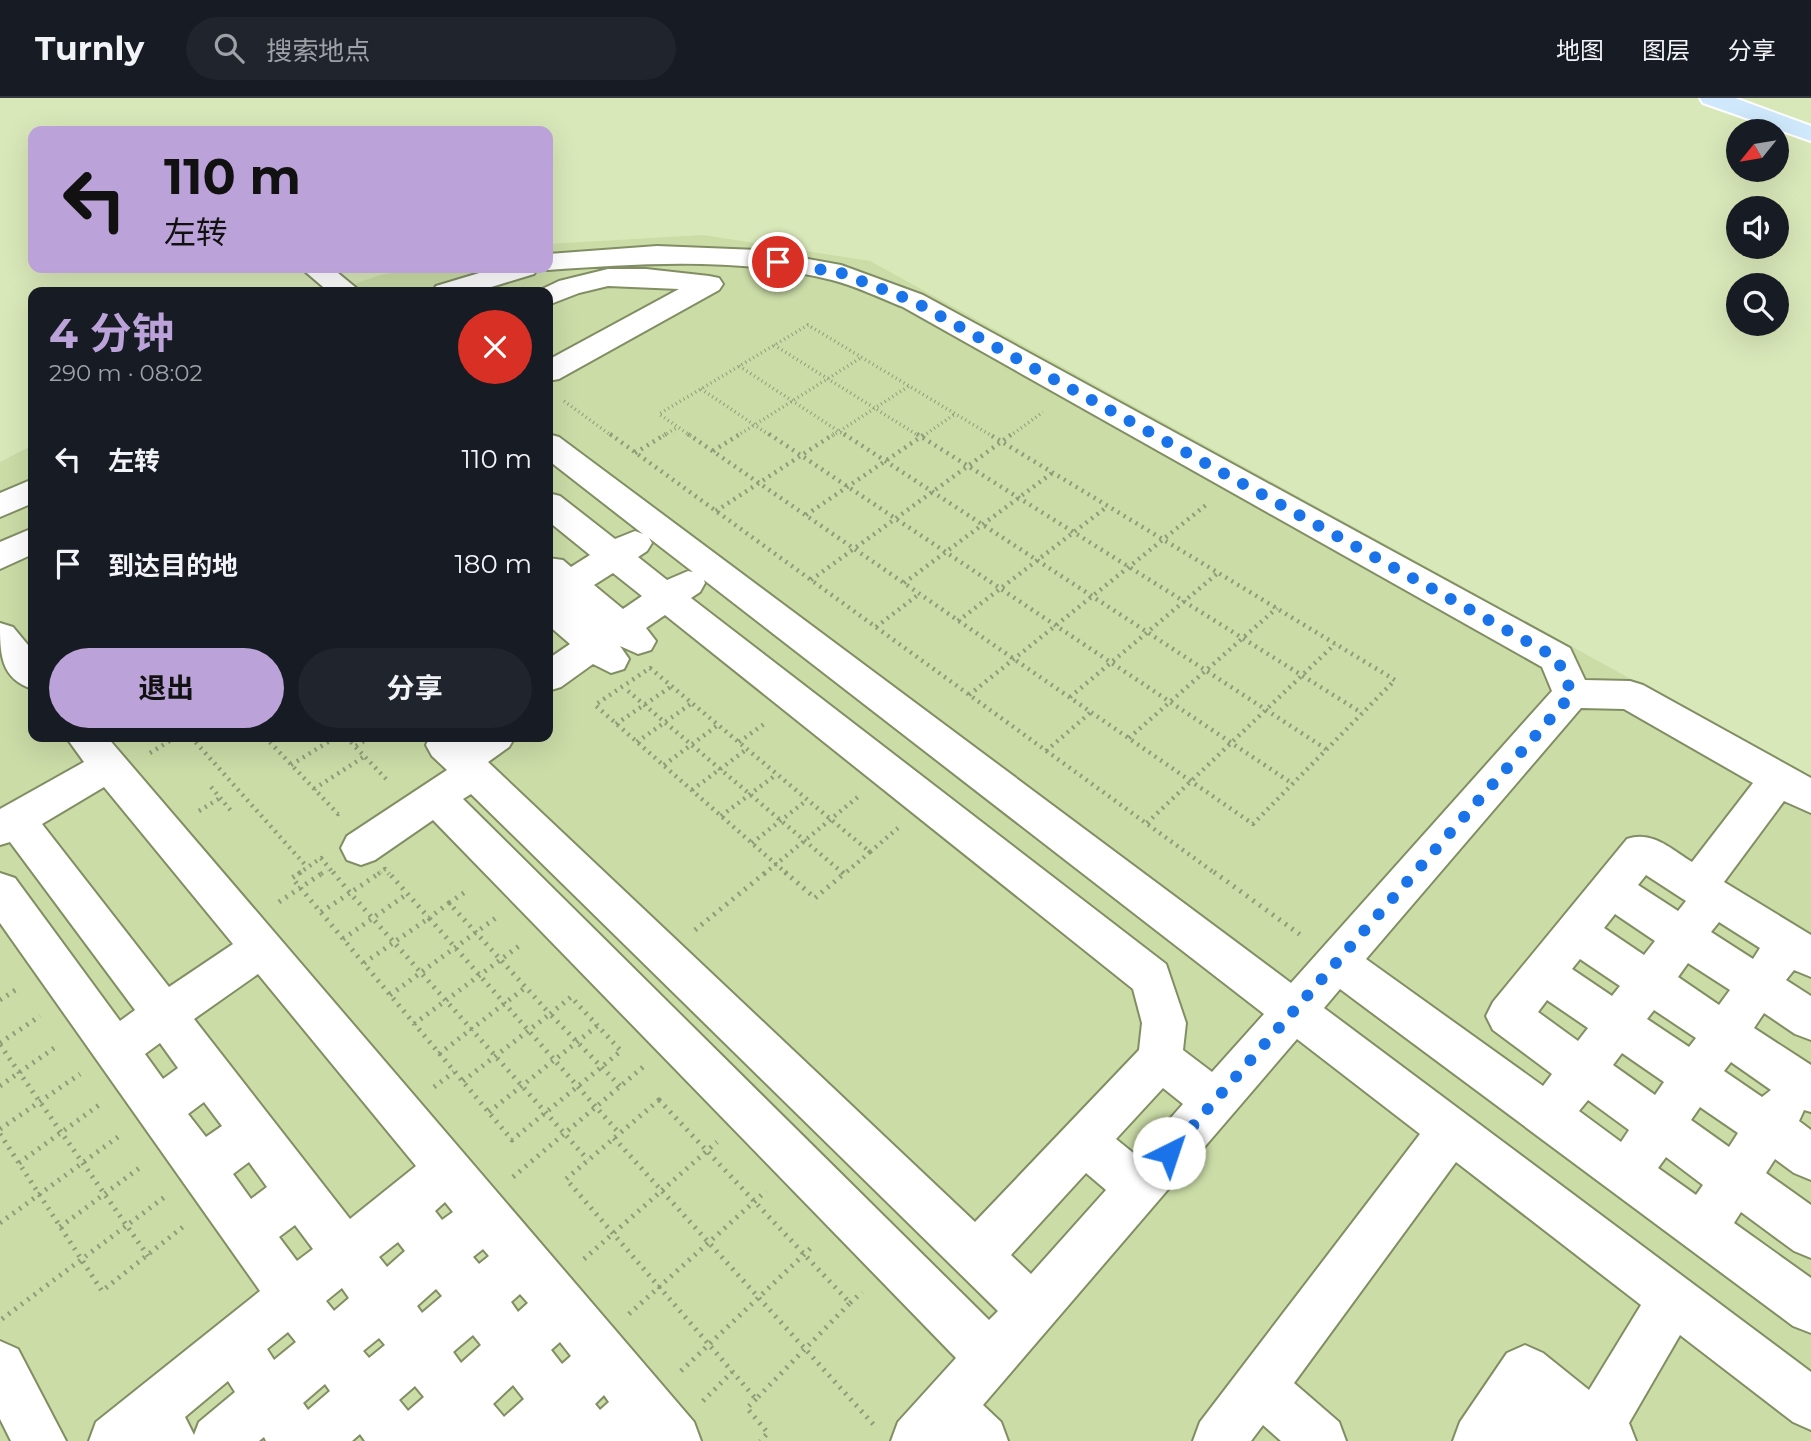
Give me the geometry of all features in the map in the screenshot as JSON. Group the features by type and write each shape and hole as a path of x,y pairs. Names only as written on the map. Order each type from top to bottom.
{"main road":[{"path":"1712,98 1811,134"},
{"path":"1755,98 1811,118"}],"street":[{"path":"553,262 657,254 758,258 841,273 913,301 1557,658 1572,694"},
{"path":"322,273 340,287"},
{"path":"462,287 508,273"},
{"path":"553,294 568,286 621,275 709,284 553,385"},
{"path":"553,456 659,528 1811,1404"},
{"path":"0,506 28,492"},
{"path":"614,495 749,706 1084,1142 1139,1187"},
{"path":"659,528 749,706 1214,1101"},
{"path":"0,556 28,542"},
{"path":"711,569 749,706 1191,933"},
{"path":"749,706 765,609"},
{"path":"0,636 28,669"},
{"path":"749,706 813,645"},
{"path":"949,1429 990,1357 1572,694 1630,695 1795,788 1705,891 1683,937 1548,1116"},
{"path":"749,706 885,701"},
{"path":"749,706 972,766"},
{"path":"749,706 1035,815"},
{"path":"749,706 1083,850"},
{"path":"749,706 1137,892"},
{"path":"345,858 436,797 468,746 575,871 1032,1310"},
{"path":"489,1441 82,907 44,859 8,824 97,751 660,1423 605,1441"},
{"path":"436,797 990,1357"},
{"path":"1626,1173 1661,1126 1758,986 1799,950 1641,851 1508,1016 1584,1071 1661,1126 1735,1179 1811,1234"},
{"path":"44,859 0,888 157,1109 173,1191 246,1233 397,1441"},
{"path":"538,899 575,871"},
{"path":"1610,889 1811,1020"},
{"path":"34,938 82,907"},
{"path":"1576,933 1725,1033 1807,1079 1769,1128 1703,1228"},
{"path":"114,1050 164,1015 253,937"},
{"path":"607,970 656,948"},
{"path":"73,993 122,960"},
{"path":"1336,961 1799,1299 1811,1249"},
{"path":"1543,973 1811,1157"},
{"path":"676,1040 716,1006"},
{"path":"157,1109 208,1073"},
{"path":"749,1113 790,1077"},
{"path":"1219,1441 1451,1130"},
{"path":"173,1191 253,1131"},
{"path":"976,1257 1084,1142"},
{"path":"145,1431 234,1344 448,1170"},
{"path":"848,1213 890,1173"},
{"path":"246,1233 299,1192"},
{"path":"401,1208 592,1441"},
{"path":"218,1441 439,1255 482,1210"},
{"path":"312,1441 523,1259"},
{"path":"1491,1423 1575,1433 1673,1299"},
{"path":"414,1441 562,1306"},
{"path":"234,1344 297,1441"},
{"path":"517,1441 606,1358"},
{"path":"1259,1387 1320,1441"}],"path":[{"path":"808,325 862,357 1395,680 1253,824 659,414 808,325"},
{"path":"774,345 1362,713"},
{"path":"713,452 862,357"},
{"path":"738,366 1326,749"},
{"path":"553,385 635,453 1336,961"},
{"path":"716,511 909,386"},
{"path":"701,388 1293,784"},
{"path":"811,580 1073,389"},
{"path":"806,515 956,414"},
{"path":"635,453 678,427"},
{"path":"904,583 1052,472"},
{"path":"969,695 1237,480"},
{"path":"958,621 1108,506"},
{"path":"1070,697 1218,573"},
{"path":"876,627 919,594"},
{"path":"1129,738 1277,608"},
{"path":"1147,823 1335,644"},
{"path":"650,668 749,706 870,852 672,685 650,668"},
{"path":"617,724 672,685"},
{"path":"637,742 692,703"},
{"path":"749,706 595,705 815,898 870,852"},
{"path":"644,705 749,706"},
{"path":"644,705 844,874"},
{"path":"739,742 749,706"},
{"path":"749,706 831,819"},
{"path":"1046,751 1091,712"},
{"path":"663,765 718,725"},
{"path":"195,742 307,867"},
{"path":"272,742 338,814 348,807"},
{"path":"291,765 328,742"},
{"path":"351,742 389,780 379,787"},
{"path":"356,747 364,742"},
{"path":"692,790 747,749"},
{"path":"314,789 365,756"},
{"path":"721,816 777,774"},
{"path":"211,787 232,812"},
{"path":"752,843 807,800"},
{"path":"656,948 776,864 831,819"},
{"path":"345,858 321,858 292,877 512,1140 621,1051 571,997 463,1081"},
{"path":"253,937 301,888 345,858"},
{"path":"345,858 350,893 588,1160"},
{"path":"321,912 385,869 578,1086 661,1191 879,1431"},
{"path":"343,939 407,894"},
{"path":"364,964 449,903 621,1087"},
{"path":"390,995 475,932"},
{"path":"414,1024 500,959"},
{"path":"439,1054 526,988"},
{"path":"0,1000 17,989"},
{"path":"489,1112 597,1026"},
{"path":"482,1210 566,1133 676,1040"},
{"path":"0,1045 148,1256"},
{"path":"0,1086 57,1046"},
{"path":"78,1075 0,1132 102,1291 185,1227 178,1217"},
{"path":"756,1399 566,1179 659,1100 850,1303 756,1399 747,1408 768,1433 760,1441"},
{"path":"19,1163 99,1105"},
{"path":"0,1223 157,1109"},
{"path":"613,1233 708,1150"},
{"path":"60,1227 142,1166 149,1176"},
{"path":"0,1321 173,1191"},
{"path":"659,1287 755,1200"},
{"path":"709,1345 805,1254"}],"shaded area":[{"path":"703,235 870,261 1811,778 1811,1441 0,1441 0,462 28,448 28,742 553,742 553,287 345,287 391,273 553,273 553,244"}],"route":[{"path":"778,262 841,273 913,301 1557,658 1572,694 1169,1153"}]}
